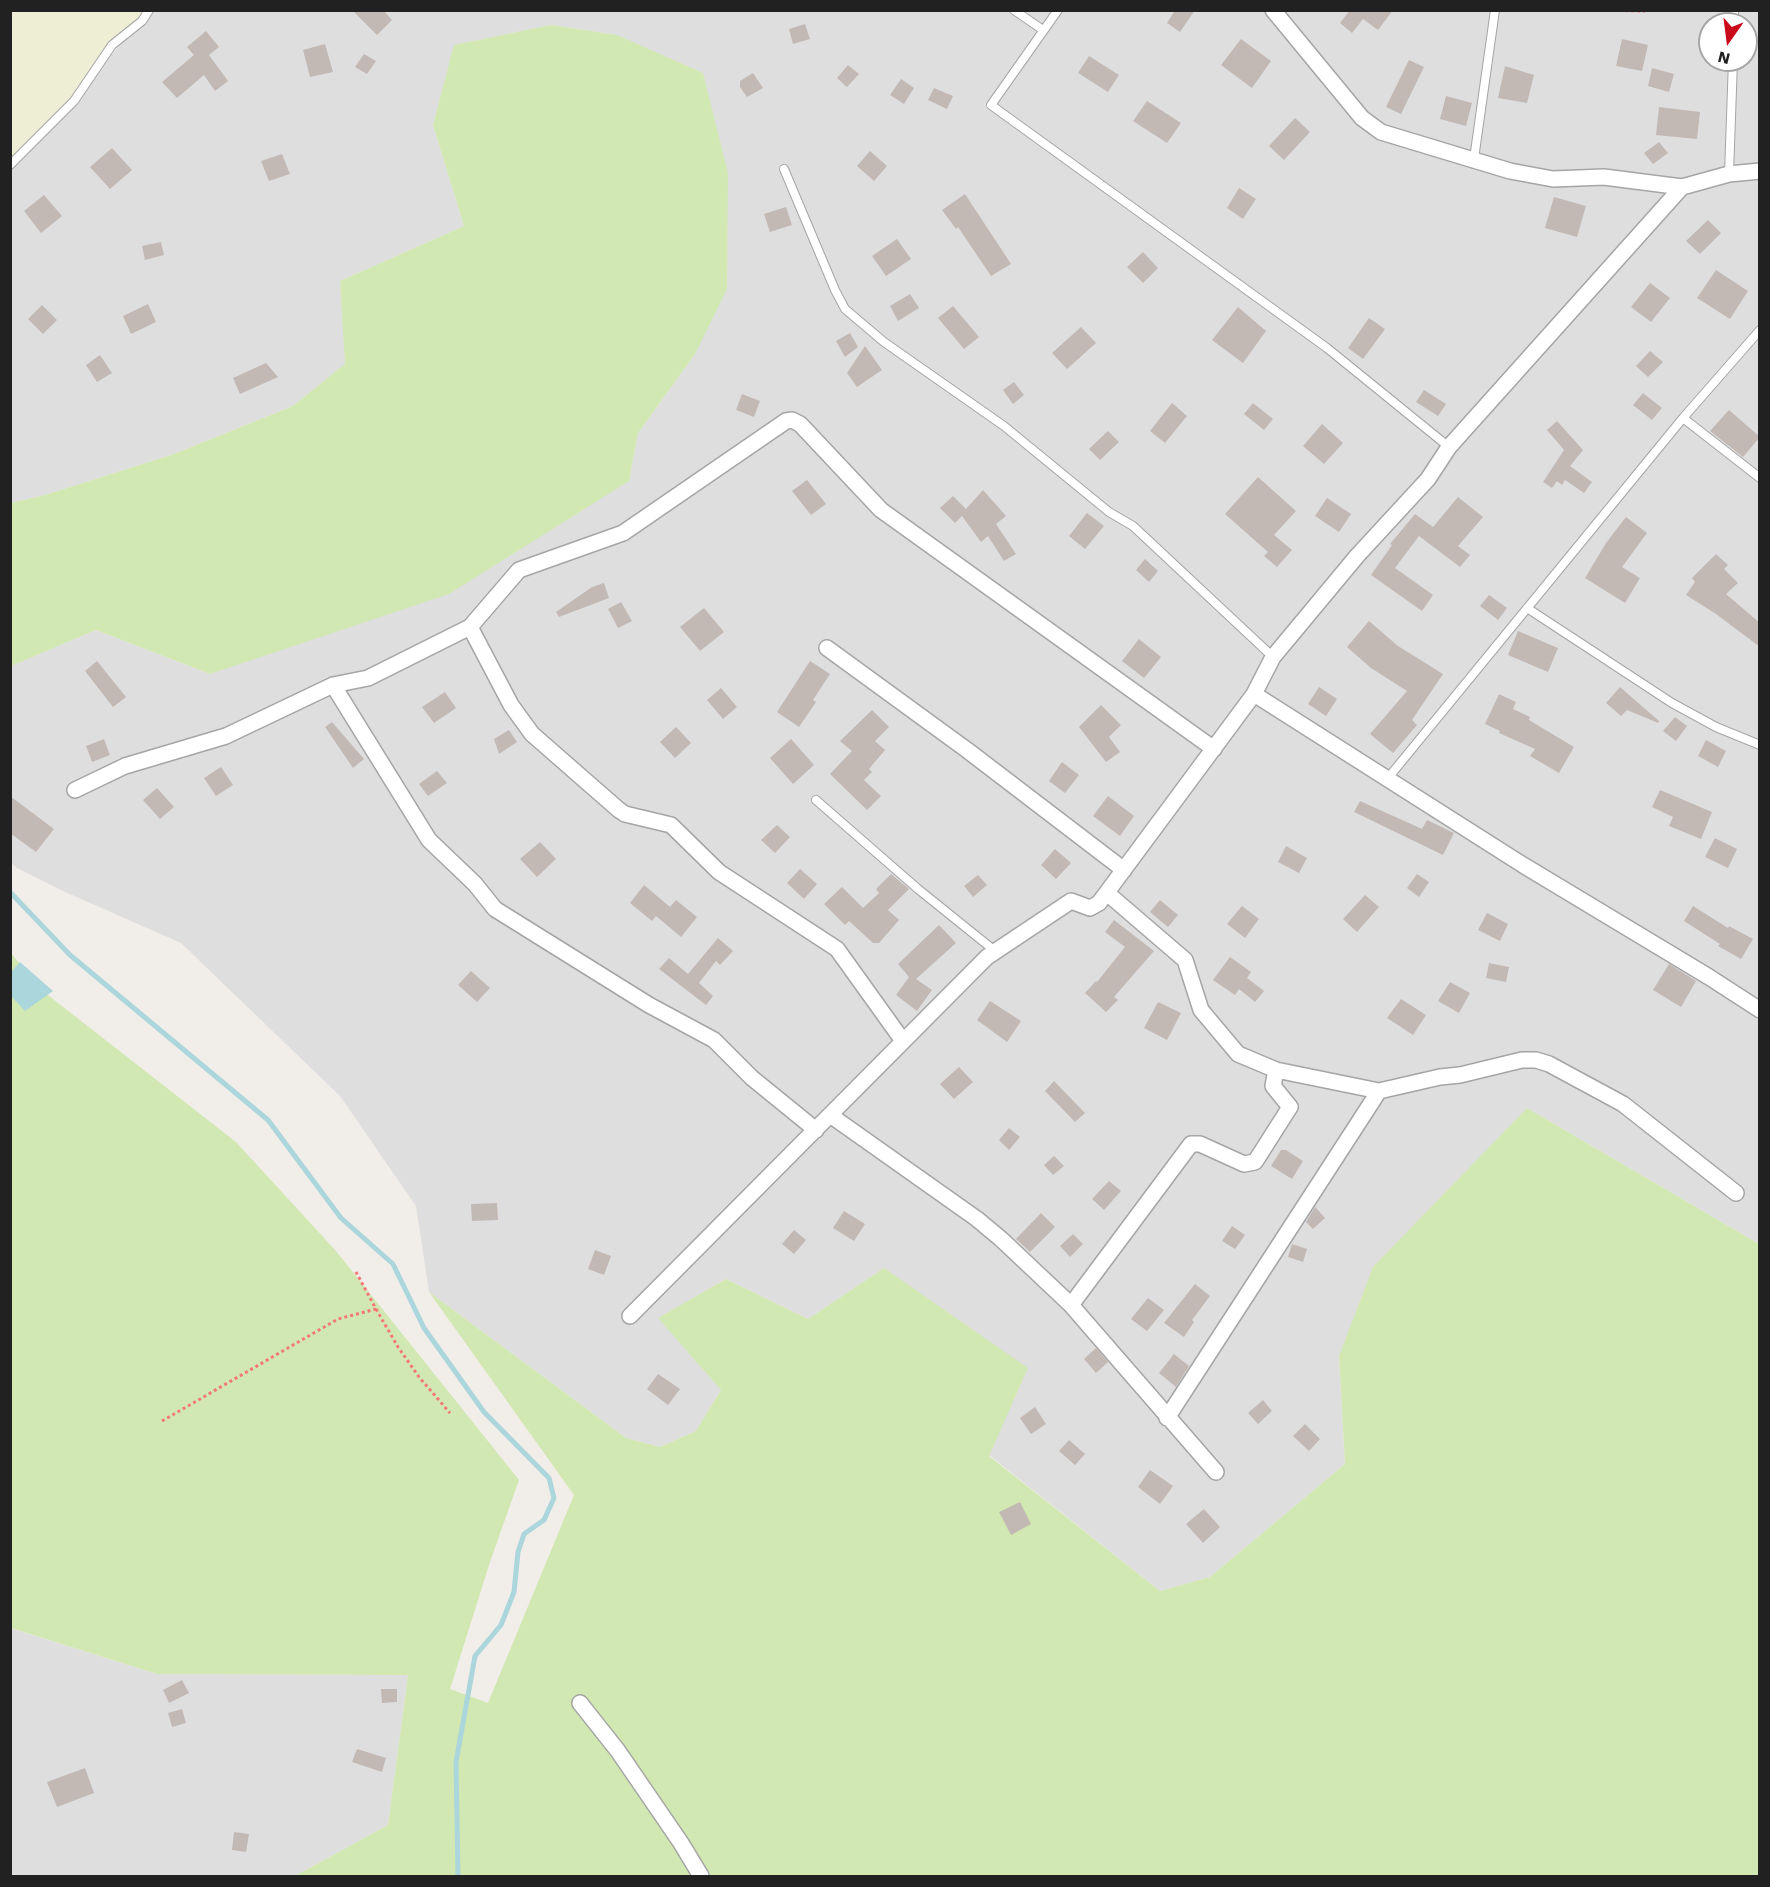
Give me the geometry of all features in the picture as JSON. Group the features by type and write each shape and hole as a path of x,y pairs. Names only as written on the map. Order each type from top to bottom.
{"street":[{"path":"1273,10 1372,127 1381,132 1510,171 1553,179 1604,177 1682,187 1730,174 1760,171"},
{"path":"630,1316 987,957 1071,901 1090,908 1099,903 1254,694 1273,657 1357,556 1428,478 1449,447 1682,187"},
{"path":"75,790 125,766 226,736 333,685 368,678 470,627 519,570 623,532 786,421 792,420 800,424 881,510 1214,749"},
{"path":"470,627 511,705 532,734 619,810 625,814 671,825 719,872 837,949 903,1041"},
{"path":"827,648 967,750 1124,870"},
{"path":"333,685 429,840 475,884 495,909 649,1005 714,1040 752,1078 816,1130"},
{"path":"1254,694 1523,865 1760,1010"},
{"path":"1107,893 1185,960 1201,1010 1238,1054 1276,1070 1379,1091 1522,1060 1536,1060 1549,1064 1623,1104 1736,1193"},
{"path":"1071,1305 1191,1144 1200,1144 1244,1164 1255,1162 1290,1107 1273,1086 1276,1070"},
{"path":"1167,1418 1379,1091"},
{"path":"830,1115 977,1219 1071,1305 1216,1472"},
{"path":"580,1702 618,1751 701,1876"}],"lane":[{"path":"10,165 74,101 112,45 142,21 149,10"},
{"path":"1014,10 1043,30"},
{"path":"1058,10 991,105 1327,348 1449,447"},
{"path":"1474,159 1495,10"},
{"path":"1730,174 1733,72"},
{"path":"784,169 845,309 884,342 1004,426 1109,512 1133,526 1273,657"},
{"path":"1388,778 1683,418 1760,330"},
{"path":"1683,418 1760,478"},
{"path":"1527,608 1672,703 1716,728 1760,745"},
{"path":"816,800 918,889 995,951"}],"path":[{"path":"1595,10 1645,11"},
{"path":"356,1272 398,1347 419,1377 450,1413"},
{"path":"162,1420 338,1319 376,1309"}],"shaded area":[{"path":"150,11 1759,11 1759,1244 1527,1108 1339,1356 1345,1464 1210,1577 1160,1591 989,1455 884,1268 808,1319 726,1279 659,1318 721,1390 696,1431 660,1447 626,1438 429,1292 416,1206 340,1096 181,943 63,891 11,863 10,666 96,630 210,674 629,481 638,433 695,354 617,35 551,25 455,45 433,125 464,226 340,281 346,364 293,406 174,454 45,495 11,503 11,168"},
{"path":"10,1628 157,1674 408,1675 388,1825 295,1876 11,1876"}],"green space":[{"path":"11,11 149,11 11,165"},
{"path":"551,25 617,35 703,73 728,173 727,289 695,354 638,433 629,481 449,594 210,674 96,630 11,666 11,503 45,495 174,454 293,406 345,364 340,281 464,226 433,125 454,45"},
{"path":"10,952 44,992 236,1142 336,1251 519,1480 490,1562 450,1689 488,1703 574,1495 429,1292 626,1438 660,1447 696,1431 721,1390 658,1318 726,1279 808,1319 884,1268 1028,1368 989,1456 1160,1591 1210,1577 1345,1464 1339,1356 1373,1267 1527,1108 1759,1244 1759,1876 295,1876 388,1825 408,1675 157,1674 11,1628"}],"water":[{"path":"20,962 53,991 25,1011 11,996 11,972"}],"building":[{"path":"352,10 383,10 392,20 377,35"},
{"path":"1175,10 1195,10 1180,32 1167,23"},
{"path":"1350,10 1393,10 1378,30 1363,19 1352,33 1340,23"},
{"path":"805,24 810,39 793,44 789,29"},
{"path":"206,31 219,47 209,55 228,81 215,91 204,75 177,98 162,82 194,55 187,47"},
{"path":"1241,39 1271,61 1252,88 1221,65"},
{"path":"1622,39 1648,45 1642,71 1616,66"},
{"path":"325,44 333,72 310,77 303,50"},
{"path":"364,54 376,61 367,74 355,67"},
{"path":"1089,56 1119,75 1108,92 1078,73"},
{"path":"1409,60 1424,67 1401,114 1386,107"},
{"path":"848,65 859,74 847,87 837,78"},
{"path":"1505,66 1534,75 1527,103 1498,98"},
{"path":"1652,68 1674,74 1669,92 1648,86"},
{"path":"753,73 763,88 747,97 740,87 740,81"},
{"path":"901,79 914,88 904,104 890,95"},
{"path":"934,88 953,96 947,109 928,100"},
{"path":"1446,96 1472,103 1466,126 1440,119"},
{"path":"1147,101 1181,123 1167,143 1133,121"},
{"path":"1659,107 1700,112 1697,139 1656,135"},
{"path":"1295,118 1310,132 1284,160 1269,146"},
{"path":"1659,142 1668,153 1653,164 1644,153"},
{"path":"112,148 132,170 110,189 90,167"},
{"path":"870,151 887,166 874,181 857,166"},
{"path":"282,154 290,174 269,181 261,161"},
{"path":"1239,188 1256,199 1243,219 1227,208"},
{"path":"965,194 1011,264 991,276 958,227 956,229 942,210"},
{"path":"44,195 62,216 41,233 24,211"},
{"path":"1554,197 1586,206 1577,237 1545,228"},
{"path":"786,207 792,225 770,232 764,214"},
{"path":"1708,220 1721,233 1700,254 1686,241"},
{"path":"897,239 911,259 886,276 872,256"},
{"path":"161,242 164,255 145,260 142,246"},
{"path":"1143,252 1158,268 1143,283 1127,267"},
{"path":"1716,270 1748,291 1730,319 1697,298"},
{"path":"1650,283 1670,298 1651,322 1631,307"},
{"path":"910,294 919,308 898,321 890,306"},
{"path":"148,304 156,322 131,334 123,316"},
{"path":"42,305 57,320 43,334 28,319"},
{"path":"953,306 979,337 964,349 938,318"},
{"path":"1238,307 1266,331 1243,363 1212,340"},
{"path":"1369,318 1385,329 1363,359 1348,348"},
{"path":"1081,327 1096,343 1067,369 1052,353"},
{"path":"850,333 858,347 845,357 836,341"},
{"path":"865,346 882,370 857,387 847,373"},
{"path":"1650,351 1663,362 1648,377 1636,366"},
{"path":"100,355 112,373 97,382 86,365"},
{"path":"266,363 278,377 240,394 233,378"},
{"path":"1014,382 1024,395 1013,404 1003,390"},
{"path":"1424,390 1446,404 1438,416 1416,402"},
{"path":"1643,393 1662,408 1652,420 1633,405"},
{"path":"742,394 760,401 754,417 736,410"},
{"path":"1172,403 1187,416 1165,443 1150,431"},
{"path":"1253,403 1273,419 1264,430 1244,414"},
{"path":"1729,410 1760,437 1743,457 1710,431"},
{"path":"1557,421 1583,450 1570,466 1592,482 1584,493 1565,480 1562,485 1557,481 1552,488 1543,482 1564,450 1547,430"},
{"path":"1322,424 1343,443 1324,464 1303,446"},
{"path":"1108,431 1119,442 1100,460 1089,449"},
{"path":"1258,477 1296,511 1274,535 1292,550 1277,567 1264,556 1268,552 1225,514"},
{"path":"807,480 826,504 811,515 792,491"},
{"path":"983,490 1006,516 996,524 1016,554 1004,561 988,536 981,542 962,516 955,523 940,508 953,496 966,509"},
{"path":"1458,497 1483,517 1458,546 1470,555 1460,567 1419,536 1395,568 1433,595 1422,611 1371,575 1392,545 1390,544 1415,514 1433,527"},
{"path":"1327,498 1351,514 1339,532 1315,516"},
{"path":"1087,513 1104,526 1085,549 1069,536"},
{"path":"1626,517 1647,533 1622,567 1640,578 1625,603 1585,578 1606,543"},
{"path":"1716,554 1728,565 1724,569 1738,583 1726,594 1760,623 1760,647 1686,595 1695,582 1692,578"},
{"path":"1145,559 1158,571 1149,582 1136,570"},
{"path":"604,583 609,598 559,617 556,612 592,587"},
{"path":"1489,595 1507,608 1498,620 1480,606"},
{"path":"621,602 632,621 618,628 608,609"},
{"path":"704,608 724,632 700,651 680,627"},
{"path":"1369,621 1398,646 1443,674 1412,720 1417,725 1393,753 1370,734 1407,691 1371,668 1347,647"},
{"path":"1518,631 1558,648 1548,672 1508,655"},
{"path":"1139,639 1161,657 1144,678 1122,661"},
{"path":"97,661 126,697 113,707 85,671"},
{"path":"810,661 830,674 813,700 816,702 799,727 777,712"},
{"path":"1319,687 1337,699 1326,716 1308,704"},
{"path":"1620,687 1659,721 1658,723 1627,710 1621,716 1606,703"},
{"path":"721,688 737,707 723,719 707,700"},
{"path":"445,692 456,708 434,723 422,707"},
{"path":"1499,694 1516,702 1513,709 1530,717 1529,720 1574,747 1559,773 1530,756 1535,749 1485,724"},
{"path":"1101,705 1121,725 1109,737 1120,752 1106,762 1079,727"},
{"path":"872,710 889,727 875,741 885,750 869,769 872,772 864,780 881,796 867,810 830,774 852,751 840,741"},
{"path":"1675,717 1687,726 1676,741 1663,731"},
{"path":"332,722 364,759 353,768 325,727"},
{"path":"676,727 691,743 675,758 660,742"},
{"path":"509,730 517,742 499,754 494,739"},
{"path":"104,739 110,755 92,762 86,746"},
{"path":"791,739 814,765 793,784 770,758"},
{"path":"1706,740 1726,751 1718,767 1698,756"},
{"path":"1062,762 1079,775 1065,793 1049,781"},
{"path":"221,767 233,785 216,796 204,778"},
{"path":"437,771 447,783 428,796 419,784"},
{"path":"157,788 174,807 160,819 143,800"},
{"path":"1660,790 1712,812 1701,839 1669,826 1673,817 1652,807"},
{"path":"10,796 54,829 36,852 10,833"},
{"path":"1108,796 1134,816 1120,836 1093,816"},
{"path":"1360,801 1422,829 1427,820 1454,833 1443,855 1354,812"},
{"path":"777,825 790,837 775,853 761,840"},
{"path":"1715,838 1737,849 1728,868 1705,857"},
{"path":"540,842 556,859 537,877 520,859"},
{"path":"1286,846 1307,858 1299,873 1278,862"},
{"path":"1055,849 1071,863 1056,879 1041,865"},
{"path":"800,869 817,884 804,899 787,883"},
{"path":"891,874 909,889 888,910 899,920 879,943 873,943 849,921 845,925 824,904 842,887 863,908 879,893 876,889"},
{"path":"1417,874 1429,882 1419,897 1407,888"},
{"path":"978,875 987,885 973,897 964,886"},
{"path":"644,885 670,907 676,900 697,917 681,937 656,916 652,921 630,903"},
{"path":"1365,895 1379,907 1357,932 1343,919"},
{"path":"1160,900 1178,915 1168,927 1150,912"},
{"path":"1242,906 1259,919 1245,938 1227,924"},
{"path":"1693,906 1728,928 1729,926 1753,939 1741,959 1718,946 1720,944 1684,921"},
{"path":"1487,913 1508,924 1500,941 1478,930"},
{"path":"1114,920 1154,951 1114,997 1118,1000 1106,1012 1085,993 1097,982 1125,947 1105,932"},
{"path":"939,925 956,943 916,979 932,990 917,1011 896,995 909,977 898,964"},
{"path":"718,938 733,951 720,965 716,961 699,983 713,996 706,1005 659,969 669,958 688,974"},
{"path":"1230,957 1251,972 1247,978 1264,991 1255,1002 1239,989 1235,995 1213,980"},
{"path":"1489,963 1509,967 1506,982 1486,978"},
{"path":"1669,964 1696,981 1681,1007 1653,990"},
{"path":"471,971 490,988 477,1002 458,985"},
{"path":"1450,982 1470,993 1459,1013 1438,1001"},
{"path":"1401,999 1426,1015 1413,1035 1387,1018"},
{"path":"990,1001 1021,1021 1007,1042 977,1020"},
{"path":"1158,1002 1181,1013 1167,1040 1144,1028"},
{"path":"959,1067 973,1082 954,1099 940,1084"},
{"path":"1054,1081 1085,1113 1075,1122 1045,1091"},
{"path":"1009,1128 1020,1137 1009,1150 999,1140"},
{"path":"1281,1150 1286,1150 1303,1161 1292,1179 1271,1166"},
{"path":"1054,1156 1064,1166 1053,1175 1044,1165"},
{"path":"1109,1181 1121,1191 1104,1210 1092,1199"},
{"path":"497,1203 498,1220 472,1221 471,1204"},
{"path":"1315,1207 1325,1218 1313,1229 1306,1222"},
{"path":"844,1211 865,1224 854,1241 833,1228"},
{"path":"1041,1213 1055,1227 1030,1252 1016,1239"},
{"path":"1232,1226 1245,1235 1235,1249 1222,1241"},
{"path":"794,1230 806,1240 794,1254 782,1244"},
{"path":"1073,1234 1083,1244 1070,1257 1060,1246"},
{"path":"1292,1244 1307,1249 1303,1262 1288,1257"},
{"path":"595,1250 611,1256 604,1275 588,1269"},
{"path":"1195,1284 1210,1296 1192,1320 1194,1322 1184,1337 1164,1323"},
{"path":"1148,1298 1164,1310 1147,1331 1131,1319"},
{"path":"1096,1348 1108,1362 1096,1373 1084,1359"},
{"path":"1174,1354 1189,1366 1176,1387 1159,1373"},
{"path":"658,1374 680,1389 668,1405 647,1389"},
{"path":"1263,1400 1272,1411 1258,1424 1248,1413"},
{"path":"1035,1407 1046,1424 1031,1434 1020,1418"},
{"path":"1305,1424 1320,1439 1309,1451 1293,1436"},
{"path":"1069,1440 1085,1454 1075,1465 1059,1451"},
{"path":"1150,1470 1173,1486 1160,1504 1138,1487"},
{"path":"1020,1502 1031,1524 1011,1535 999,1512"},
{"path":"1204,1509 1220,1527 1203,1543 1186,1524"},
{"path":"182,1680 189,1693 169,1703 163,1690"},
{"path":"381,1689 397,1689 397,1702 382,1703"},
{"path":"182,1709 186,1723 172,1727 168,1713"},
{"path":"357,1749 386,1758 382,1772 352,1762"},
{"path":"85,1768 94,1793 57,1807 47,1782"},
{"path":"234,1832 249,1834 246,1852 232,1850"}],"waterway":[{"path":"10,892 70,955 268,1120 341,1218 393,1264 424,1328 484,1412 549,1478 554,1498 544,1520 524,1534 518,1552 514,1592 501,1625 475,1656 456,1762 458,1876"}]}
